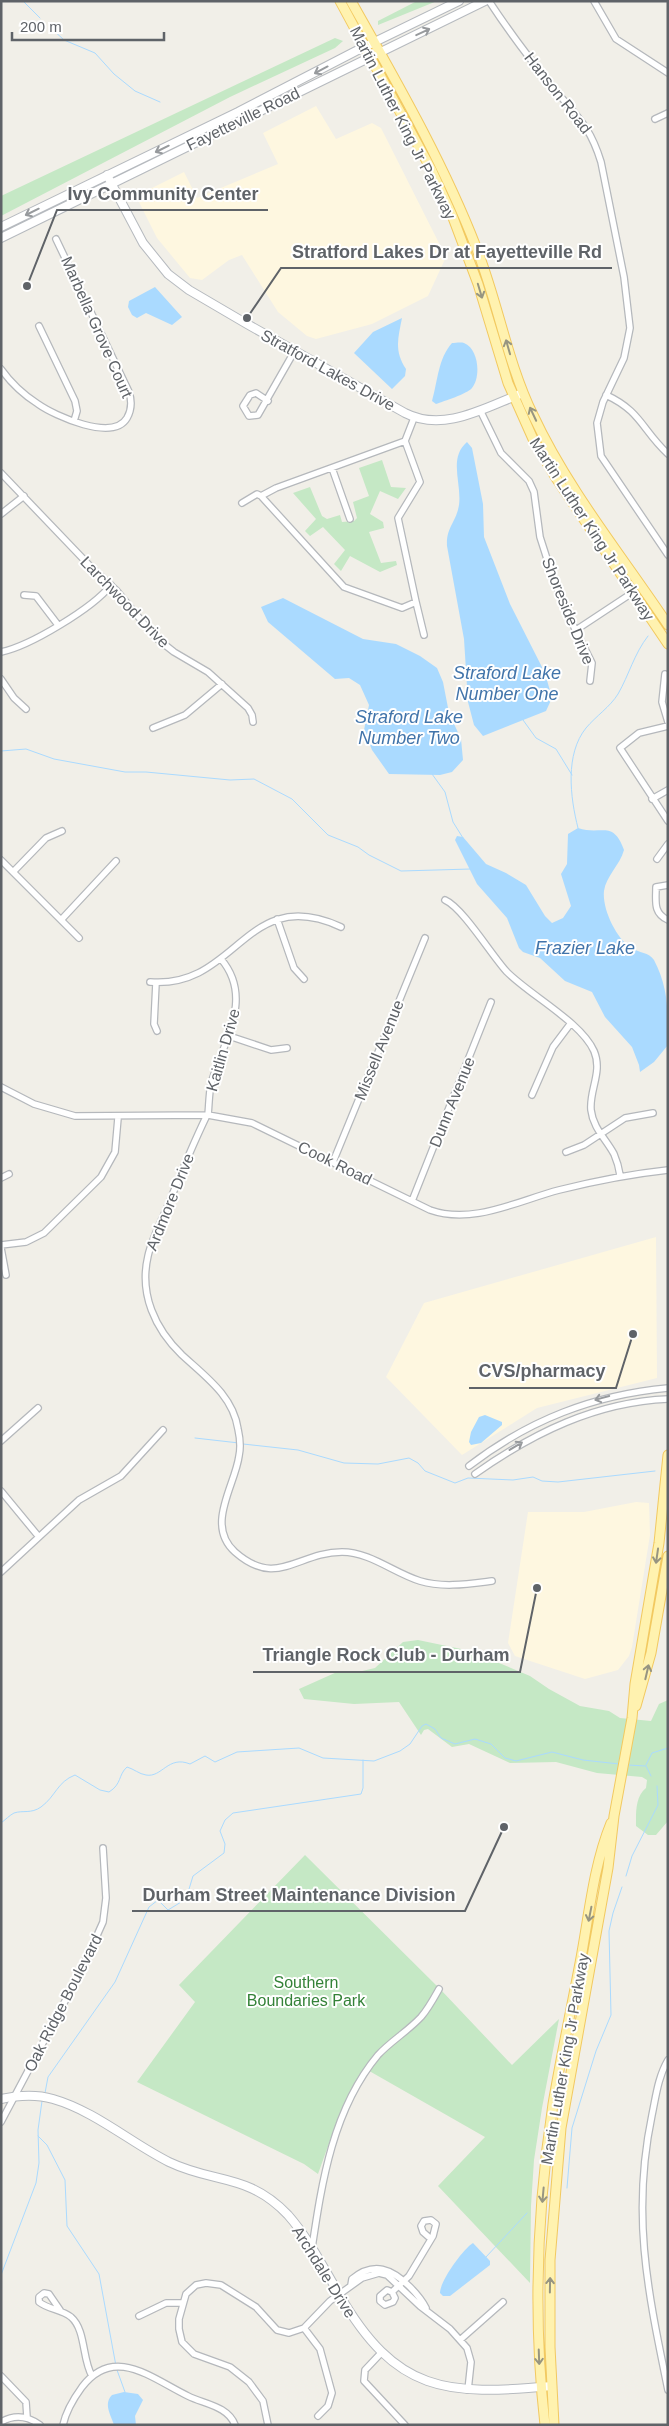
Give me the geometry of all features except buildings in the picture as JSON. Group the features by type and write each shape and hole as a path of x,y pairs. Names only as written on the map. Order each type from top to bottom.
{"main road":[{"name":"Martin Luther King Jr Parkway","path":"340,1 369,58 432,171 452,215 478,284 501,362 514,397 540,453 632,593 668,644"},
{"name":"Martin Luther King Jr Parkway","path":"351,1 435,155 465,220 487,275 523,393 545,440 560,466 668,625"},
{"name":"Martin Luther King Jr Parkway","path":"554,2425 550,2260 557,2164 564,2107 608,1868 614,1816 632,1718 635,1684 659,1543 668,1455"},
{"name":"Martin Luther King Jr Parkway","path":"632,1718 651,1653 668,1556"},
{"name":"Martin Luther King Jr Parkway","path":"545,2425 540,2387 538,2291 548,2147 560,2068 598,1866 614,1816"}],"street":[{"name":"Fayetteville Road","path":"1,227 238,112 364,47 460,1"},
{"name":"Fayetteville Road","path":"1,238 486,1"},
{"name":"Hanson Road","path":"490,1 533,62 587,126 601,162 624,277 630,328 624,358 606,395 597,422 601,456 668,554"},
{"path":"594,1 616,39 668,73"},
{"path":"655,119 668,113"},
{"name":"Stratford Lakes Drive","path":"107,175 143,243 168,274 189,290 294,352 414,418 431,421 452,420 523,393"},
{"name":"Marbella Grove Court","path":"1,370 12,383 38,404 74,421 110,430 126,420 132,403 129,392 56,239"},
{"path":"39,326 75,401 77,412 74,421"},
{"path":"268,401 256,394 250,395 243,406 250,416 258,415 268,401 294,352"},
{"path":"606,395 632,410 668,454"},
{"name":"Shoreside Drive","path":"480,410 501,453 529,481 534,492 544,549 563,605 592,663 590,681"},
{"path":"414,418 406,441 420,482 398,518 424,635"},
{"path":"261,496 276,488 406,441"},
{"path":"332,468 350,519"},
{"name":"Larchwood Drive","path":"1,473 90,566 111,585 162,644 196,664 222,684 248,708 253,722"},
{"path":"242,502 257,494 261,496 344,587 402,608 416,602"},
{"path":"1,514 24,496"},
{"path":"1,652 30,642 96,600 111,585"},
{"path":"576,630 632,593"},
{"path":"24,595 36,596 58,624"},
{"path":"665,674 662,702 668,724 639,733 620,748 668,821"},
{"path":"1,679 14,698 26,709"},
{"path":"153,728 197,708 222,684"},
{"path":"652,799 668,790"},
{"path":"13,872 46,838 62,831"},
{"path":"657,859 668,844"},
{"path":"1,860 79,938"},
{"path":"61,920 116,861"},
{"path":"668,885 656,887 656,911 659,916 668,920"},
{"path":"445,900 452,904 462,915 510,974 571,1023 590,1044 596,1058 598,1072 591,1098 591,1111 601,1134 615,1156 620,1176"},
{"path":"157,1030 154,1024 153,982 172,982 195,976 221,959 259,928 277,919 292,915 308,915 341,926"},
{"path":"277,919 294,968 304,979"},
{"name":"Missell Avenue","path":"333,1162 425,938"},
{"name":"Kaitlin Drive","path":"208,1115 211,1086 229,1036 235,1012 236,994 232,977 221,959"},
{"name":"Dunn Avenue","path":"412,1201 491,1002"},
{"path":"532,1095 553,1047 571,1023"},
{"path":"229,1036 271,1050 287,1048"},
{"name":"Cook Road","path":"1,1086 34,1104 61,1114 118,1118 208,1115 252,1123 440,1214 468,1215 620,1176 668,1170"},
{"path":"566,1152 584,1145 629,1116 653,1113"},
{"name":"Ardmore Drive","path":"208,1115 149,1252 147,1286 156,1322 166,1338 218,1388 230,1405 235,1417 239,1436 239,1456 221,1519 228,1542 236,1553 257,1566 269,1569 282,1568 318,1554 345,1552 367,1557 423,1582 450,1585 492,1581"},
{"path":"6,1275 1,1247 20,1244 44,1233 101,1177 115,1152 118,1118"},
{"path":"1,1178 9,1174"},
{"path":"469,1466 523,1429 564,1410 622,1394 668,1388"},
{"path":"475,1474 534,1436 581,1416 634,1403 668,1400"},
{"path":"1,1441 38,1408"},
{"path":"1,1572 79,1500 121,1476 163,1430"},
{"path":"1,1491 39,1536"},
{"name":"Oak Ridge Boulevard","path":"1,2122 82,1969 103,1922 106,1898 102,1848"},
{"path":"312,2248 323,2176 349,2104 365,2073 378,2056 421,2017 440,1989"},
{"path":"668,2060 659,2082 650,2123 641,2200 645,2265 650,2304 665,2358 668,2390"},
{"name":"Archdale Drive","path":"1,2099 15,2096 42,2097 62,2102 172,2163 250,2186 267,2196 287,2215 312,2248 356,2322 392,2362 413,2375 445,2387 468,2390 552,2386"},
{"path":"392,2292 402,2283 431,2239"},
{"path":"268,2425 263,2401 249,2382 230,2367 197,2356 185,2346 178,2329 183,2303 189,2290 196,2285 216,2283 256,2307 276,2330 289,2333 304,2328 338,2294 351,2285 356,2284 362,2278 380,2273 387,2275 402,2283 420,2306 426,2309 460,2340 470,2354 468,2390"},
{"path":"460,2340 503,2302"},
{"path":"139,2316 166,2303 183,2303"},
{"path":"60,2310 72,2318 78,2327 86,2366 92,2376"},
{"path":"304,2328 320,2349 330,2386 331,2401 318,2416"},
{"path":"382,2352 365,2370 364,2381 405,2425"},
{"path":"62,2425 74,2399 92,2376 111,2365 136,2370 195,2400 225,2411 236,2425"},
{"path":"1,2376 26,2402 27,2417"},
{"path":"1,2422 14,2417 27,2417 40,2425"}],"shaded area":[{"path":"316,106 336,139 372,123 381,128 446,257 428,296 372,324 316,339 307,336 278,312 242,255 229,260 202,280 190,278 157,238 137,198 138,195 184,172 197,198 278,164 263,133"},
{"path":"656,1237 657,1378 537,1408 462,1455 386,1377 424,1303"},
{"path":"636,1502 649,1503 650,1535 632,1647 629,1656 618,1670 585,1679 515,1656 508,1643 528,1512 584,1512"}],"green space":[{"path":"417,1 437,1 378,25 378,21"},
{"path":"335,38 343,41 335,48 230,97 1,216 1,196"},
{"path":"382,460 391,487 406,488 398,499 380,491 370,514 383,522 384,528 369,532 381,563 396,561 397,565 380,572 350,556 341,571 334,564 345,550 323,527 310,536 305,531 316,519 293,493 310,487 322,516 327,519 340,515 342,522 354,521 357,518 353,502 369,496 359,468"},
{"path":"418,1640 466,1650 530,1676 580,1706 609,1711 620,1718 651,1721 659,1704 668,1700 668,1821 656,1835 648,1835 636,1826 638,1801 646,1788 647,1780 642,1777 597,1773 556,1762 510,1763 469,1744 452,1747 428,1729 424,1730 421,1735 399,1702 354,1704 304,1699 299,1689 337,1672 358,1672 375,1668 403,1642"},
{"name":"Southern Boundaries Park","path":"305,1855 441,1990 512,2065 559,2019 534,2160 531,2206 530,2283 438,2186 485,2137 364,2068 337,2121 318,2174 304,2164 137,2082 195,2002 179,1985"}],"water":[{"path":"155,287 182,317 172,325 146,313 137,318 132,315 128,307 129,301"},
{"path":"402,318 398,350 406,369 405,376 392,389 354,353 373,332"},
{"path":"452,343 464,343 473,351 477,364 477,377 472,388 469,390 436,404 432,401 439,370 447,349"},
{"name":"Straford Lake Number One","path":"467,442 472,448 483,504 484,537 510,604 545,673 552,698 546,711 483,736 474,725 468,702 464,639 447,546 448,534 459,505 458,456 461,448"},
{"name":"Straford Lake Number Two","path":"283,598 363,639 396,644 420,656 437,668 443,682 449,713 461,739 463,760 452,772 440,775 389,774 372,750 364,730 369,705 360,685 349,678 335,679 268,622 261,607"},
{"name":"Frazier Lake","path":"578,828 606,830 620,840 624,850 607,880 604,891 605,906 611,922 620,937 631,948 652,957 663,981 668,1012 668,1045 654,1062 640,1072 632,1047 605,1017 592,992 565,981 540,958 523,952 519,948 507,918 477,884 455,840 457,836 463,837 486,864 526,885 545,916 552,923 563,918 571,906 561,874 567,864 568,834"},
{"path":"485,1415 502,1422 502,1425 481,1443 471,1445 469,1442 471,1432 479,1417"},
{"path":"473,2243 490,2261 490,2265 450,2296 443,2296 440,2293 441,2288 448,2273"},
{"path":"124,2392 138,2394 143,2400 135,2416 136,2425 114,2425 108,2406 109,2398 112,2395"}],"waterway":[{"path":"23,1 40,18"},
{"path":"52,29 64,40 95,53 114,74 135,91 160,102"},
{"path":"578,828 571,790 571,776 572,763 579,738 618,694 639,650 648,636"},
{"path":"523,720 536,738 556,749 572,775"},
{"path":"1,751 26,749 54,759 125,772 146,772 230,780 254,779 292,799 328,835 358,847 369,855 401,871 471,869"},
{"path":"432,774 445,792 453,822 463,838"},
{"path":"195,1438 239,1443"},
{"path":"243,1444 298,1450 344,1463 378,1464 409,1458 418,1463 425,1471 455,1483 468,1478 513,1480 533,1477 542,1481 558,1482 655,1471"},
{"path":"1,1823 14,1813 41,1807 64,1781 75,1775 100,1790 109,1792 116,1786 127,1767 143,1774 152,1775 176,1762 190,1764 205,1756 215,1762 237,1752 299,1748 323,1758 374,1761 400,1751 410,1744 422,1726 426,1724 435,1729 441,1738 455,1744 475,1739 491,1744 505,1758 516,1761 552,1752 583,1760 619,1764"},
{"path":"646,1765 652,1753 668,1748"},
{"path":"45,2093 48,2077 115,1982 149,1907 158,1900 168,1910 186,1899 193,1876 224,1853 225,1844 220,1831 225,1820 233,1813 361,1794 363,1788 363,1760"},
{"path":"628,1765 645,1766"},
{"path":"646,1766 651,1776"},
{"path":"626,1876 632,1856 658,1805 657,1786"},
{"path":"567,2188 572,2128 596,2051 611,2015 609,1931 622,1887"},
{"path":"1,2275 36,2183 39,2163 38,2130 42,2101"},
{"path":"38,2136 47,2145 65,2180 67,2226 99,2274 116,2366"},
{"path":"486,2257 527,2213"},
{"path":"117,2370 125,2392"}],"place":[{"name":"Ivy Community Center","path":"27,286"},
{"name":"Stratford Lakes Dr at Fayetteville Rd","path":"247,318"},
{"name":"CVS/pharmacy","path":"633,1334"},
{"name":"Triangle Rock Club - Durham","path":"537,1588"},
{"name":"Durham Street Maintenance Division","path":"504,1827"}]}
